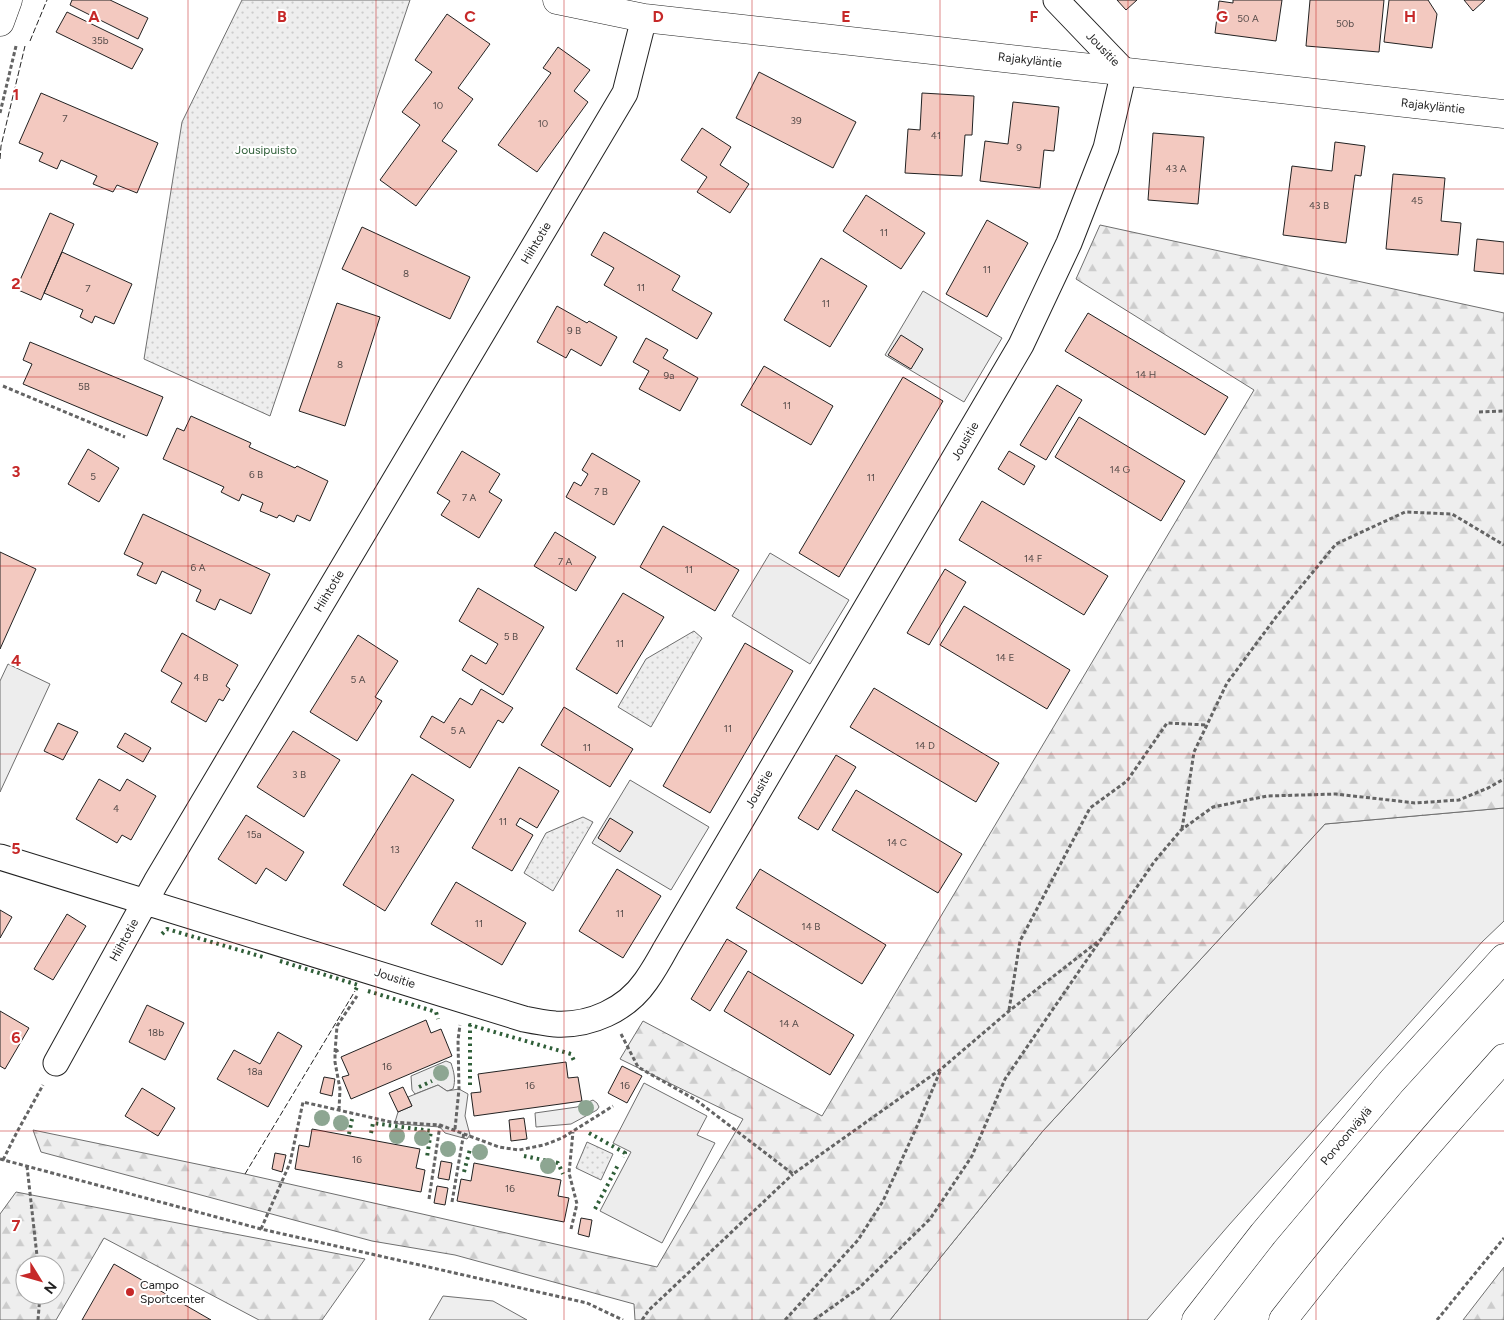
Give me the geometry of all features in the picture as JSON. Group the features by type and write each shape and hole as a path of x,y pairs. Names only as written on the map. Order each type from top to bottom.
{"main road":[{"path":"8,0 9,31"},
{"name":"Rajakyläntie","path":"558,0 644,18 1504,114"},
{"name":"Porvoonväylä","path":"1196,1320 1263,1234 1392,1081 1504,958"},
{"path":"1282,1320 1318,1274 1430,1141 1504,1058"}],"street":[{"name":"Jousitie","path":"0,857 524,1019 555,1024 581,1022 610,1013 629,1000 646,982 1021,345 1069,243 1103,157 1124,71 1056,0"},
{"name":"Hiihtotie","path":"56,1063 145,902 625,93 644,18"}],"path":[{"path":"0,114 9,31"},
{"path":"3,386 125,437"},
{"path":"1479,412 1504,411"},
{"path":"1182,830 1194,752 1226,683 1276,617 1336,544 1405,512 1452,514 1504,545"},
{"path":"1009,1011 1020,941 1090,808 1127,781 1167,723 1207,725"},
{"path":"814,1320 859,1288 930,1219 972,1156 1005,1079 1154,862 1182,830 1213,807 1267,796 1336,794 1415,803 1450,801 1459,800 1504,779"},
{"path":"642,1320 649,1310 793,1174 941,1068 1009,1011 1102,938"},
{"path":"339,1110 340,1088 335,1062 338,1026 373,971"},
{"path":"455,1130 459,1089 458,1040 463,1000"},
{"path":"610,1013 638,1066 696,1100 793,1174"},
{"path":"335,1052 340,1049"},
{"path":"56,1063 2,1160 261,1229 586,1303 623,1320"},
{"path":"785,1320 858,1240 883,1201 941,1068"},
{"path":"261,1229 290,1163 303,1102 390,1122 440,1125 464,1132 499,1147 519,1150 544,1145 573,1132 613,1106"},
{"path":"429,1199 440,1125"},
{"path":"452,1202 464,1132"},
{"path":"571,1229 577,1204 569,1173 573,1132"},
{"path":"28,1166 37,1255"},
{"path":"1437,1320 1504,1238"},
{"path":"38,1320 39,1305"}],"green space":[{"name":"Jousipuisto","path":"242,0 410,0 270,416 144,359 182,122"},
{"path":"1100,225 1504,313 1504,808 1325,824 1042,1132 890,1320 635,1320 634,1304 455,1255 372,1241 41,1152 33,1130 245,1174 657,1267 743,1119 620,1059 643,1021 822,1116 1254,390 1076,279"},
{"path":"694,631 702,638 651,727 618,707 646,659"},
{"path":"1504,808 1504,921 1482,942 1229,1225 1147,1320 890,1320 1042,1132 1325,824"},
{"path":"583,817 593,822 553,891 524,873 546,833"},
{"path":"446,1061 451,1063 453,1070 453,1089 447,1091 438,1085 415,1094 412,1090 411,1076"},
{"path":"593,1100 599,1107 597,1110 571,1124 536,1127 535,1113 577,1107"},
{"path":"587,1142 613,1154 601,1180 576,1168"},
{"path":"16,1192 365,1259 322,1320 259,1320 104,1238 65,1305 65,1255 15,1255 15,1305 65,1305 56,1320 0,1320 0,1214"},
{"path":"1504,1267 1504,1320 1463,1320"},
{"path":"443,1296 493,1301 527,1320 429,1320"}],"shaded area":[{"path":"923,291 1002,338 964,402 885,355"},
{"path":"770,553 849,600 810,664 732,616"},
{"path":"8,664 50,684 0,792 0,681"},
{"path":"630,780 709,827 671,890 592,843"},
{"path":"644,1083 707,1116 697,1135 715,1143 662,1243 600,1211 631,1152 613,1143"},
{"path":"438,1085 447,1091 459,1089 468,1094 465,1116 470,1135 467,1139 445,1133 440,1127 399,1124 395,1122 398,1112 412,1106 408,1097"}],"building":[{"path":"72,0 110,0 148,18 138,39 70,5"},
{"path":"1117,0 1137,0 1126,10"},
{"path":"1233,0 1282,0 1276,41 1215,33 1219,1 1233,3"},
{"path":"1310,0 1384,0 1379,52 1306,46"},
{"path":"1389,0 1428,0 1437,14 1432,48 1384,42"},
{"path":"1464,0 1485,0 1473,11"},
{"path":"67,12 143,49 132,69 56,32"},
{"path":"447,14 490,44 458,88 473,99 442,141 457,151 416,206 380,180 420,125 402,112 432,72 415,60"},
{"path":"558,47 590,70 574,91 588,102 537,172 498,145 551,73 543,68"},
{"path":"759,72 856,122 833,168 736,118"},
{"path":"41,93 158,143 137,193 117,185 113,192 93,184 97,176 61,160 57,169 39,161 43,153 19,143"},
{"path":"922,93 974,96 972,135 965,135 962,176 905,173 908,129 920,130"},
{"path":"1013,102 1059,107 1054,151 1044,150 1040,188 980,181 985,141 1008,144"},
{"path":"702,128 731,147 720,165 749,184 730,213 697,192 707,177 681,160"},
{"path":"1153,133 1204,137 1198,204 1148,200"},
{"path":"1335,142 1365,146 1361,176 1355,175 1346,243 1283,235 1292,166 1332,171"},
{"path":"1393,174 1445,178 1441,221 1461,223 1458,255 1386,249"},
{"path":"866,195 925,233 901,269 843,231"},
{"path":"50,213 74,224 41,300 16,289"},
{"path":"987,220 1028,243 987,317 946,294"},
{"path":"362,227 470,277 450,319 342,269"},
{"path":"604,232 680,276 672,290 712,313 697,339 604,285 614,268 591,255"},
{"path":"1477,239 1504,242 1504,274 1474,271"},
{"path":"62,252 132,284 114,324 95,316 92,323 80,317 83,310 44,293"},
{"path":"821,258 867,286 830,347 784,320"},
{"path":"337,303 380,317 345,426 299,411"},
{"path":"557,306 617,337 601,366 571,349 566,358 537,342"},
{"path":"1088,313 1228,397 1205,435 1065,351"},
{"path":"901,335 923,349 911,369 888,355"},
{"path":"646,338 668,350 663,358 698,378 680,411 639,389 649,371 633,362"},
{"path":"30,342 163,397 147,436 23,384 32,364 23,360"},
{"path":"764,366 833,406 811,445 741,405"},
{"path":"903,377 943,401 839,577 799,553"},
{"path":"1057,385 1082,400 1046,460 1020,445"},
{"path":"191,416 251,443 249,447 295,468 297,466 328,481 310,521 297,515 294,522 279,515 277,518 260,511 263,503 242,494 239,501 221,492 224,487 163,459 177,428 184,431"},
{"path":"1079,417 1185,481 1161,521 1055,457"},
{"path":"88,449 119,468 99,502 68,484"},
{"path":"462,451 500,474 489,492 502,500 479,538 441,515 450,501 437,493"},
{"path":"1009,451 1035,466 1024,485 998,469"},
{"path":"592,453 640,481 614,525 566,497 574,482 581,486 588,474 582,470"},
{"path":"982,501 1108,576 1084,615 959,540"},
{"path":"143,514 270,574 251,614 220,599 215,610 196,601 201,590 162,571 156,584 137,575 143,563 124,554"},
{"path":"663,526 739,570 715,611 640,567"},
{"path":"555,532 596,557 576,591 534,566"},
{"path":"0,552 36,569 0,649"},
{"path":"945,569 966,582 929,645 907,633"},
{"path":"478,588 544,627 503,695 462,670 471,655 486,664 498,644 459,621"},
{"path":"623,593 664,617 617,694 576,669"},
{"path":"964,606 1070,670 1047,709 940,645"},
{"path":"182,633 238,665 226,686 230,689 223,701 219,699 206,722 171,702 182,683 161,671"},
{"path":"358,635 398,661 375,697 382,701 357,741 310,712"},
{"path":"745,643 793,671 710,813 663,786"},
{"path":"874,688 999,763 976,802 850,727"},
{"path":"481,689 513,708 503,723 498,720 470,768 420,737 432,716 444,723 460,698 472,705"},
{"path":"564,707 633,749 610,787 541,745"},
{"path":"58,723 78,732 63,760 44,751"},
{"path":"293,731 340,760 304,817 257,787"},
{"path":"125,733 151,748 143,762 117,747"},
{"path":"836,755 856,767 818,830 798,818"},
{"path":"519,767 559,791 537,828 520,818 516,825 533,835 512,871 472,848"},
{"path":"412,774 454,800 385,911 343,885"},
{"path":"99,779 120,791 127,779 156,796 131,840 122,835 117,843 76,819"},
{"path":"856,790 962,854 938,893 832,830"},
{"path":"246,815 304,852 286,881 266,868 256,884 218,859"},
{"path":"610,818 633,832 620,852 598,838"},
{"path":"617,869 661,896 623,958 579,931"},
{"path":"760,869 886,945 862,984 736,908"},
{"path":"456,882 526,923 502,965 431,924"},
{"path":"0,910 12,917 0,938"},
{"path":"67,914 86,926 53,980 34,969"},
{"path":"727,939 747,951 710,1011 691,999"},
{"path":"748,971 854,1035 830,1075 724,1011"},
{"path":"147,1005 184,1023 165,1060 129,1042"},
{"path":"0,1011 29,1028 5,1069 0,1066"},
{"path":"426,1020 431,1033 441,1029 452,1056 351,1099 342,1077 349,1075 341,1057"},
{"path":"278,1032 302,1046 268,1107 217,1079 234,1050 260,1064"},
{"path":"566,1062 568,1078 578,1077 582,1101 474,1116 471,1093 481,1092 478,1074"},
{"path":"622,1066 642,1076 627,1103 608,1093"},
{"path":"324,1077 335,1079 332,1096 320,1093"},
{"path":"403,1087 412,1106 398,1112 389,1093"},
{"path":"142,1088 175,1108 158,1136 125,1116"},
{"path":"524,1118 527,1139 511,1141 509,1120"},
{"path":"312,1129 420,1149 416,1168 425,1170 421,1192 295,1169 299,1145 309,1147"},
{"path":"275,1153 286,1155 282,1172 272,1169"},
{"path":"441,1161 452,1163 449,1180 438,1178"},
{"path":"474,1163 561,1180 558,1196 569,1198 564,1222 457,1201 461,1179 471,1181"},
{"path":"437,1186 448,1188 445,1205 434,1203"},
{"path":"581,1218 592,1220 589,1237 578,1234"},
{"name":"Campo Sportcenter","path":"114,1264 211,1320 82,1320"}],"hedge":[{"path":"162,934 167,929 263,957"},
{"path":"280,961 358,985 355,991"},
{"path":"368,991 436,1012 438,1019"},
{"path":"470,1085 470,1025 571,1054 575,1063"},
{"path":"419,1087 432,1081"},
{"path":"349,1134 352,1119"},
{"path":"371,1133 373,1123 431,1131 427,1157"},
{"path":"589,1133 625,1153 623,1157"},
{"path":"464,1172 470,1149"},
{"path":"524,1156 558,1163 563,1174"},
{"path":"595,1209 618,1165"}],"fence":[{"path":"30,41 47,0"},
{"path":"0,159 1,146 25,46"},
{"path":"245,1174 355,991"}],"place":[{"name":"Campo Sportcenter","path":"130,1292"}]}
